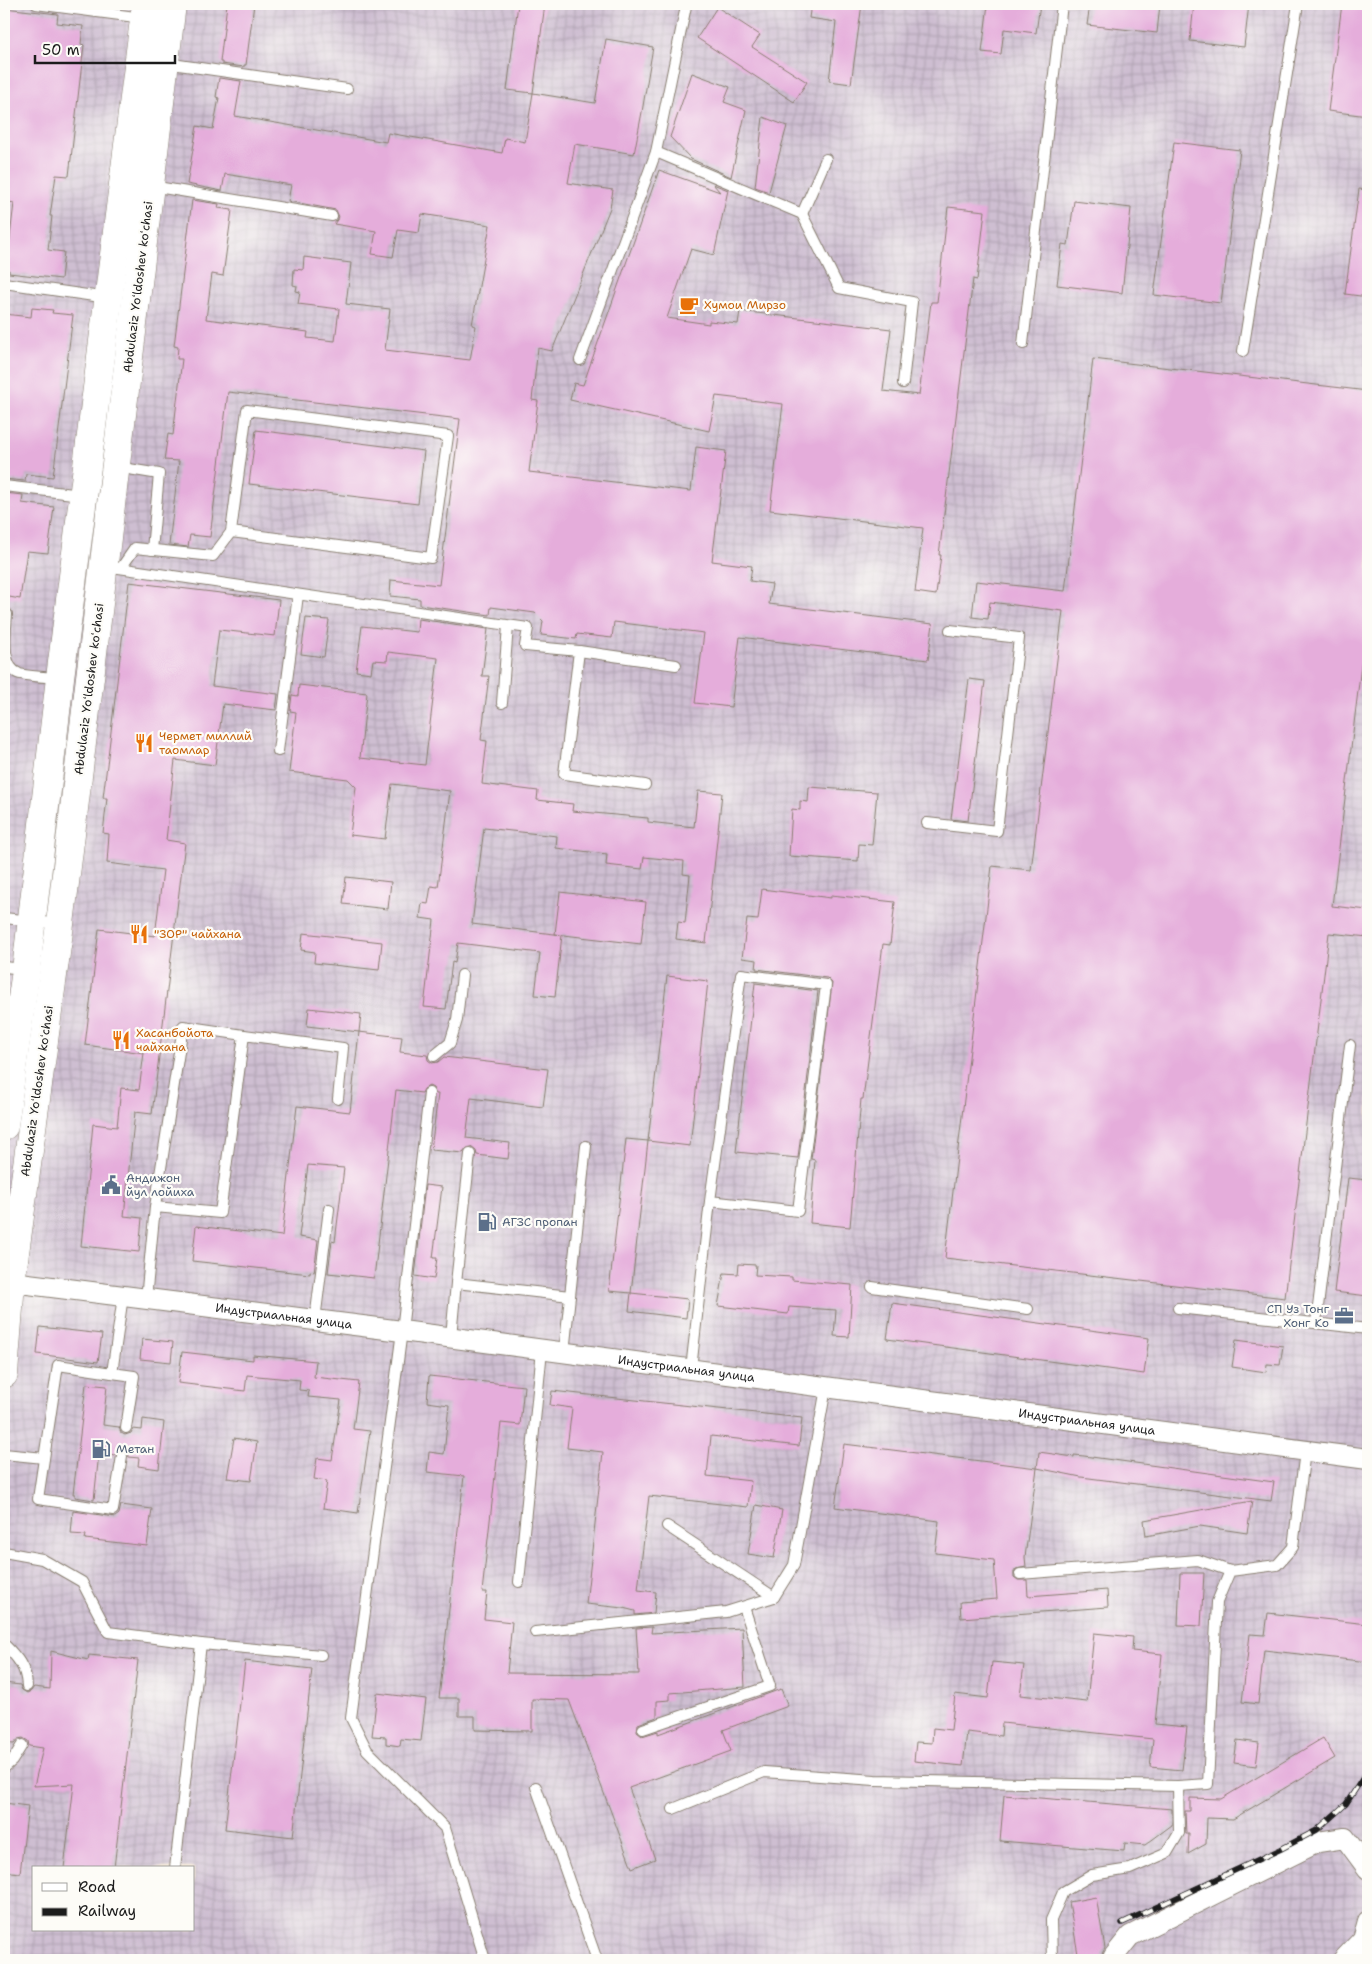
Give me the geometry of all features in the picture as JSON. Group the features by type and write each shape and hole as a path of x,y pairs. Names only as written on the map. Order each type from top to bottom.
{"main road":[{"name":"Abdulaziz Yoʻldoshev koʻchasi","path":"4,1126 32,970 60,924 112,567 116,467 172,4"},
{"name":"Abdulaziz Yoʻldoshev koʻchasi","path":"4,1374 8,1281 32,970 31,921 145,11"}],"street":[{"name":"Индустриальная улица","path":"8,1281 450,1337 1368,1459"},
{"path":"1116,1960 1114,1956 1130,1936 1318,1842 1346,1838 1368,1870"},
{"path":"1343,1960 1363,1939 1368,1921"}],"lane":[{"path":"36,4 145,11"},
{"path":"580,360 656,152 685,4"},
{"path":"1023,344 1062,4"},
{"path":"1243,350 1298,4"},
{"path":"164,63 347,89"},
{"path":"656,152 802,214 840,288 912,302 903,383"},
{"path":"802,214 826,159"},
{"path":"150,186 332,216"},
{"path":"4,282 109,298"},
{"path":"112,567 135,548 213,556 231,532 247,410 448,436 431,558 231,532"},
{"path":"116,467 159,474 152,550"},
{"path":"4,486 83,496"},
{"path":"112,567 528,628 525,646 579,651 676,665"},
{"path":"278,750 298,595"},
{"path":"7,614 5,655 10,667 20,674 60,678"},
{"path":"502,703 508,626"},
{"path":"927,823 997,831 1019,638 950,630"},
{"path":"579,651 564,774 646,785"},
{"path":"4,918 60,924"},
{"path":"691,1370 710,1201 740,974 826,985 798,1211 710,1201"},
{"path":"434,1056 450,1043 457,1020 462,975"},
{"path":"146,1298 155,1207 182,1026 343,1048 338,1099"},
{"path":"155,1207 220,1213 244,1035"},
{"path":"1316,1324 1350,1045"},
{"path":"429,1094 402,1331 351,1718 367,1750 445,1828 485,1960"},
{"path":"564,1353 586,1146"},
{"path":"450,1337 470,1154"},
{"path":"315,1320 328,1209"},
{"path":"456,1283 570,1296"},
{"path":"872,1287 1028,1309"},
{"path":"112,1372 123,1296"},
{"path":"1178,1308 1368,1329"},
{"path":"519,1582 542,1350"},
{"path":"122,1456 114,1510 38,1499 58,1365 134,1376 126,1428"},
{"path":"535,1632 726,1612 774,1597 794,1565 826,1388"},
{"path":"1020,1574 1198,1560 1230,1571 1276,1565 1293,1547 1305,1451"},
{"path":"4,1454 44,1458"},
{"path":"667,1526 774,1597"},
{"path":"4,1552 42,1559 82,1582 108,1632 201,1644 321,1655"},
{"path":"674,1809 764,1772 875,1780 1178,1786 1208,1784 1218,1602 1230,1571"},
{"path":"643,1729 770,1686 744,1607"},
{"path":"4,1644 17,1658 26,1673 28,1686"},
{"path":"175,1866 201,1644"},
{"path":"4,1768 12,1761 22,1745"},
{"path":"1052,1960 1051,1920 1063,1892 1092,1875 1130,1868 1167,1853 1179,1833 1178,1786"},
{"path":"536,1787 596,1960"}],"shaded area":[{"path":"4,4 1368,4 1368,1960 4,1960"}],"building":[{"path":"227,4 254,4 246,65 244,67 222,64 220,62"},
{"path":"518,4 545,4 533,93 507,90"},
{"path":"811,4 862,4 851,84 829,81 836,22 809,18"},
{"path":"988,4 1040,4 1036,33 1004,29 1001,54 982,52"},
{"path":"1090,4 1160,4 1157,33 1087,25"},
{"path":"1194,4 1249,4 1244,47 1190,41"},
{"path":"1342,4 1368,4 1368,116 1328,111"},
{"path":"717,7 760,35 752,47 807,82 794,102 697,38"},
{"path":"4,8 58,14 57,23 83,26 81,44 84,45 69,176 56,175 50,216 52,216 48,250 64,252 61,279 9,273 9,270 4,270 4,253 8,254 14,203 4,201"},
{"path":"606,39 653,47 642,112 634,154 575,144 568,183 613,190 610,208 552,351 538,348 532,400 538,401 529,472 691,491 696,447 726,451 712,561 752,566 750,581 772,584 769,604 933,624 928,660 740,637 731,707 695,703 704,633 614,622 612,638 577,634 576,639 541,635 543,621 535,613 491,607 490,615 420,605 420,599 390,596 391,580 439,585 460,419 228,392 210,537 190,535 188,547 169,545 179,461 164,460 168,434 173,435 182,359 177,359 178,347 174,346 192,200 219,204 218,208 232,210 223,276 212,274 206,319 308,332 307,338 335,341 339,309 298,304 300,292 296,291 297,286 293,285 294,269 303,270 304,257 351,263 346,304 390,309 385,350 470,360 476,326 472,325 490,225 422,214 419,233 398,230 393,257 372,254 376,231 334,224 339,217 336,210 288,201 291,185 225,174 222,191 187,184 197,126 213,129 219,98 216,97 219,78 241,81 235,116 386,142 388,133 502,153 505,138 525,142 533,93 595,103"},
{"path":"692,73 730,87 724,102 746,110 731,177 691,159 670,137"},
{"path":"763,117 787,126 769,192 755,187"},
{"path":"1174,142 1240,150 1221,303 1154,295"},
{"path":"659,170 720,192 713,184 728,190 714,255 691,249 667,318 709,324 709,321 738,324 740,311 891,329 883,391 919,395 931,302 937,302 948,207 985,211 977,280 973,279 939,555 941,555 936,595 915,592 923,528 770,510 783,404 716,396 709,431 570,400 574,383 583,385"},
{"path":"1359,189 1368,190 1368,297 1345,294"},
{"path":"1074,201 1131,208 1122,293 1057,285 1062,244 1068,245"},
{"path":"32,308 53,310 52,313 73,315 53,477 26,474 25,481 4,479 4,314 31,317"},
{"path":"1093,359 1368,391 1368,608 1332,906 1368,910 1368,937 1329,933 1285,1298 945,1258 992,866 1031,870 1063,611 990,602 988,619 972,617 976,581 1065,591"},
{"path":"256,430 424,451 418,504 249,484"},
{"path":"4,493 23,495 22,503 54,507 48,553 27,551 20,599 4,596"},
{"path":"129,582 279,600 275,636 219,630 212,686 278,694 276,710 223,704 215,765 175,760 166,840 185,843 152,1114 135,1112 124,1216 142,1218 139,1252 81,1246 93,1124 117,1127 121,1088 139,1090 144,1053 85,1045 99,929 155,936 163,870 107,863 109,834 103,833 107,798 103,798"},
{"path":"306,618 329,620 324,657 301,654"},
{"path":"418,619 488,629 482,676 489,676 481,740 487,741 482,784 538,791 537,800 573,804 572,811 648,818 648,822 694,827 698,791 722,793 706,943 676,939 678,922 685,923 690,875 683,874 684,861 644,857 642,869 606,865 607,854 556,848 557,836 484,828 472,924 562,935 555,997 535,995 540,953 458,943 455,963 452,962 446,1009 424,1007 434,920 420,918 422,903 428,904 431,886 438,887 450,791 392,784 385,839 350,835 356,787 348,779 289,772 296,712 290,711 292,695 298,696 299,685 367,693 360,758 425,765 438,658 388,652 387,661 373,660 371,673 356,671 362,626 417,632"},
{"path":"969,679 985,681 968,821 951,819"},
{"path":"809,787 877,792 872,845 859,844 858,861 789,856 792,809 800,810 800,801 808,802"},
{"path":"346,877 391,882 388,909 343,904"},
{"path":"762,889 831,898 831,895 895,902 890,945 883,944 863,1099 861,1099 850,1227 810,1223 815,1160 811,1159 832,983 827,978 756,969 757,960 742,958 747,919 758,920"},
{"path":"560,892 646,902 641,944 555,934"},
{"path":"303,933 382,942 379,970 314,963 315,952 301,950"},
{"path":"667,976 708,981 690,1146 648,1141"},
{"path":"755,983 818,991 798,1158 736,1152"},
{"path":"309,1008 361,1014 359,1032 307,1026"},
{"path":"359,1032 402,1037 400,1052 427,1055 428,1060 432,1063 438,1062 444,1057 548,1069 543,1107 471,1098 466,1138 510,1143 508,1159 477,1155 476,1151 471,1147 467,1148 463,1153 431,1150 438,1094 429,1086 422,1093 396,1090 374,1278 328,1273 332,1241 335,1242 344,1168 308,1165 299,1237 318,1240 314,1272 310,1271 310,1274 192,1261 196,1226 282,1236 297,1106 350,1112"},
{"path":"626,1139 648,1141 631,1293 609,1291"},
{"path":"1348,1178 1368,1180 1368,1296 1334,1292"},
{"path":"425,1185 442,1187 433,1258 437,1258 434,1279 415,1276"},
{"path":"739,1264 756,1265 755,1275 792,1277 792,1280 852,1285 849,1337 834,1336 836,1310 789,1307 788,1314 718,1306 724,1273 738,1274"},
{"path":"631,1293 688,1299 686,1318 629,1311"},
{"path":"892,1303 1149,1338 1144,1374 887,1339"},
{"path":"40,1327 102,1334 98,1362 37,1354"},
{"path":"142,1339 173,1342 171,1362 140,1359"},
{"path":"1236,1340 1283,1346 1280,1365 1267,1364 1266,1372 1232,1367"},
{"path":"182,1352 253,1360 253,1355 316,1361 314,1377 359,1382 353,1429 370,1431 358,1513 323,1508 327,1481 314,1479 317,1458 332,1460 341,1400 308,1397 309,1391 299,1390 300,1380 247,1375 245,1391 178,1383"},
{"path":"429,1376 524,1386 520,1425 501,1423 482,1592 487,1592 484,1619 512,1622 507,1673 639,1674 636,1628 652,1627 651,1633 742,1628 745,1687 670,1693 670,1700 657,1701 657,1717 638,1724 637,1732 642,1736 658,1731 658,1734 781,1689 788,1706 723,1730 731,1751 629,1788 655,1859 632,1868 569,1700 532,1699 532,1731 475,1730 475,1716 459,1716 459,1698 439,1698 464,1476 427,1472 429,1452 444,1454 449,1405 427,1402"},
{"path":"86,1384 107,1386 103,1425 119,1427 121,1433 125,1435 131,1433 133,1429 142,1430 143,1419 164,1422 159,1469 138,1466 139,1458 129,1457 124,1449 119,1450 115,1455 99,1453 94,1500 75,1497 75,1494 73,1494"},
{"path":"552,1391 802,1418 799,1446 711,1436 707,1476 751,1481 748,1507 649,1496 638,1590 656,1592 654,1613 635,1615 635,1611 623,1608 586,1604 603,1452 567,1448 572,1408 550,1405"},
{"path":"234,1438 257,1442 251,1481 227,1478"},
{"path":"844,1444 1037,1468 1025,1557 1026,1567 1016,1569 1014,1577 1018,1580 1027,1580 1028,1596 1107,1590 1108,1607 961,1618 960,1602 997,1599 994,1560 935,1553 939,1521 835,1507"},
{"path":"1039,1452 1074,1457 1074,1455 1084,1456 1274,1482 1271,1501 1081,1477 1037,1468"},
{"path":"1252,1501 1247,1533 1200,1526 1146,1536 1144,1520"},
{"path":"121,1505 152,1509 147,1546 85,1539 86,1535 71,1534 73,1511 115,1517 119,1514"},
{"path":"756,1505 782,1510 774,1558 748,1554"},
{"path":"1180,1573 1204,1573 1201,1626 1178,1625"},
{"path":"1268,1613 1368,1624 1368,1662 1264,1650 1258,1704 1242,1702 1250,1634 1265,1635"},
{"path":"1094,1633 1133,1637 1132,1651 1162,1654 1155,1724 1187,1727 1182,1770 1150,1767 1153,1739 1002,1723 1001,1736 967,1732 963,1766 914,1761 916,1742 932,1743 933,1728 951,1730 955,1694 988,1698 992,1662 1024,1665 1020,1695 1087,1702"},
{"path":"51,1651 88,1660 89,1655 138,1660 114,1866 64,1866 74,1784 34,1786 43,1748 29,1746 28,1741 23,1738 18,1739 14,1744 4,1743 4,1683 20,1685 22,1690 27,1693 34,1687 50,1689"},
{"path":"245,1661 312,1669 293,1837 225,1829"},
{"path":"377,1693 426,1699 421,1741 401,1739 400,1746 386,1744 386,1737 372,1736"},
{"path":"1323,1738 1335,1758 1233,1819 1207,1818 1206,1844 1188,1854 1189,1834 1186,1834 1185,1811 1190,1811 1190,1798 1221,1799"},
{"path":"1237,1740 1259,1743 1256,1766 1234,1763"},
{"path":"1004,1795 1172,1809 1172,1825 1145,1845 1125,1843 1124,1851 1000,1841"},
{"path":"4,1803 28,1806 20,1873 4,1871"},
{"path":"1096,1897 1105,1948 1102,1954 1103,1960 1079,1960 1069,1902"}],"railway":[{"path":"1122,1923 1281,1849 1317,1830 1346,1804 1368,1770"}],"place":[{"name":"Хумои Мирзо","path":"689,305"},
{"name":"Чермет миллий таомлар","path":"144,743"},
{"name":"\"ЗОР\" чайхана","path":"139,934"},
{"name":"Хасанбойота чайхана","path":"121,1040"},
{"name":"Андижон йул лойиха","path":"111,1185"},
{"name":"АГЗС пропан","path":"487,1222"},
{"name":"СП Уз Тонг Хонг Ко","path":"1344,1316"},
{"name":"Метан","path":"101,1449"}]}
